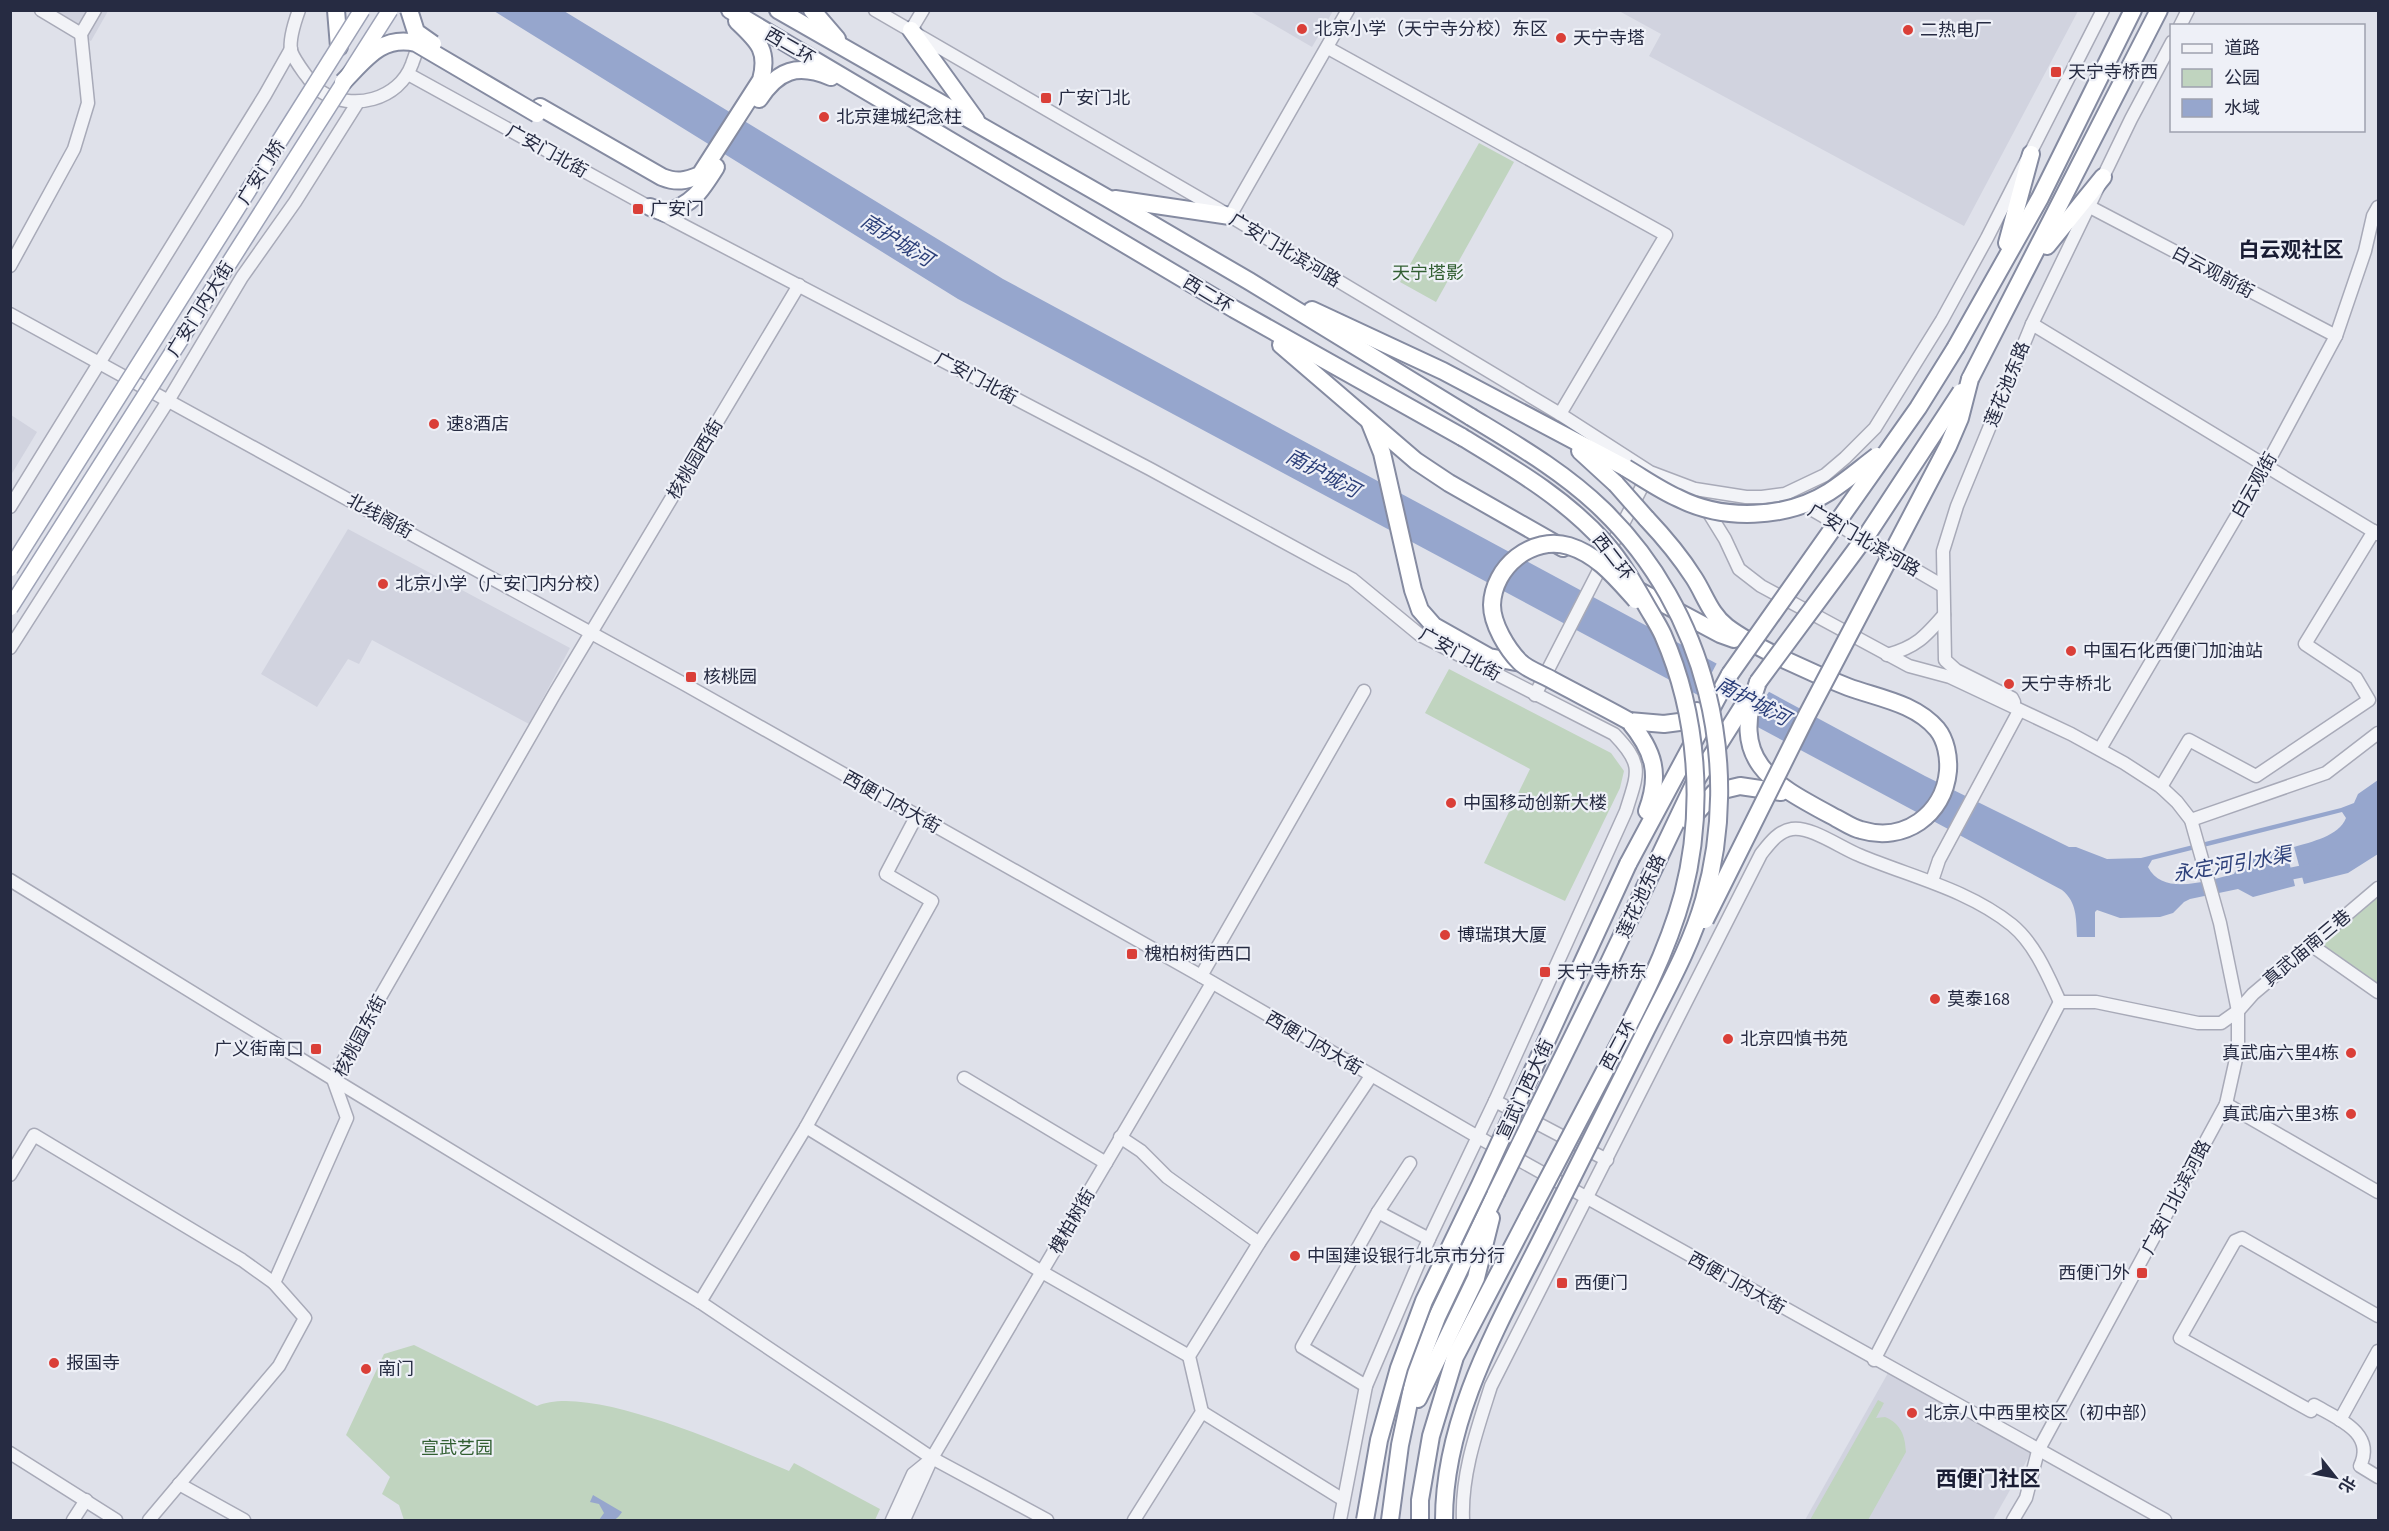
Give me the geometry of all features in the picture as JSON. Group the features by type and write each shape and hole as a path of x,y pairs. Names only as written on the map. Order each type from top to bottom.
{"highway":[{"path":"336,10 339,47"},
{"path":"410,10 412,25 422,37 538,111"},
{"path":"650,207 665,213 689,203 752,102 761,80 765,64 762,49 727,10"},
{"name":"西二环","path":"727,10 873,94 1234,309 1462,437 1534,482 1570,509 1605,542 1628,571 1663,634 1684,695 1697,788 1693,835 1683,894 1667,939 1638,1006 1455,1358 1431,1436 1420,1500 1420,1521"},
{"name":"西二环","path":"778,10 1249,281 1545,462 1603,509 1642,555 1662,584 1692,641 1710,701 1718,759 1720,797 1712,870 1704,902 1683,957 1478,1368 1455,1434 1444,1500 1444,1521"},
{"path":"812,10 847,51"},
{"name":"莲花池东路","path":"1390,1521 1400,1445 1425,1380 1476,1278 1487,1242 1496,1193 1695,782 1758,682 1869,532 1970,379 2159,10"},
{"path":"1629,721 1664,724 1687,722 1730,674 1918,408 1956,347 2040,198 2131,15"},
{"path":"911,30 978,123"},
{"path":"343,82 385,43 407,41 416,43 662,177 674,182 704,180"},
{"path":"752,102 775,79 794,70 804,69 824,74 873,94"},
{"path":"2002,264 2031,154"},
{"path":"2026,273 2103,177"},
{"path":"1107,198 1230,216"},
{"path":"1249,281 1443,371 1680,499 1718,512 1759,513 1790,508 1828,493 1890,446"},
{"path":"1234,309 1306,365 1416,461 1449,483 1582,558 1602,575 1720,634 1766,650 1845,686 1909,707 1926,718 1939,731 1946,745 1949,764 1947,783 1936,808 1920,823 1892,832 1861,830 1791,794 1767,774 1750,745 1747,732 1749,706 1758,682"},
{"path":"1683,957 1715,903 1807,715 1948,446 1960,418 1970,379"},
{"path":"1369,419 1382,453 1413,590 1420,610 1434,626 1489,657 1521,663 1629,721 1644,738 1651,752 1654,771 1652,798 1628,864"},
{"path":"1562,434 1616,484 1666,539 1694,579 1715,617 1728,628 1766,650"},
{"path":"1521,663 1507,646 1495,619 1492,605 1495,590 1511,562 1521,553 1536,546 1566,545 1582,552 1603,565 1653,618"},
{"name":"宣武门西大街","path":"1365,1521 1379,1440 1399,1368 1424,1300 1480,1185 1628,864 1730,674"},
{"path":"1605,971 1689,820 1715,792 1740,786 1791,794"}],"main road":[{"name":"广安门桥","path":"206,258 362,10"},
{"name":"广安门内大街","path":"10,608 390,10"},
{"name":"广安门内大街","path":"10,569 206,258"}],"street":[{"path":"41,10 81,34"},
{"path":"10,266 74,149 88,103 81,34 95,10"},
{"path":"291,49 298,65 319,91 340,100 358,102 375,99 394,89 408,74 419,46 416,20 410,10"},
{"name":"广安门北滨河路","path":"875,10 1230,216 1560,414 1650,472 1695,489 1746,497 1785,494 1943,586"},
{"path":"911,30 923,10"},
{"path":"1230,216 1348,10"},
{"path":"1785,494 1825,475 1875,428 1942,320 2031,154 2103,10"},
{"path":"2181,24 2188,10"},
{"path":"10,507 259,105 291,49 298,11"},
{"name":"莲花池东路","path":"2019,711 2012,698 1956,670 1945,660 1943,551 1957,506 2032,324 2170,46"},
{"path":"1328,48 1666,236 1560,414"},
{"name":"广安门北街","path":"408,74 650,207 1150,469 1352,579 1420,634 1614,734 1630,751 1637,766 1626,811"},
{"name":"广安门内大街","path":"10,648 168,401 242,277 295,202 358,102"},
{"name":"白云观前街","path":"2090,207 2336,336"},
{"name":"白云观街","path":"2100,749 2266,466 2336,336 2365,251 2373,216 2379,207"},
{"name":"核桃园西街","path":"591,633 799,285"},
{"name":"北线阁街","path":"10,314 591,633"},
{"path":"2032,324 2376,533 2305,644 2356,678 2369,700 2256,776 2189,740 2161,787"},
{"path":"1535,695 1602,575 1650,472"},
{"path":"1695,489 1725,538 1739,569 1761,586 1909,666 1950,677 2100,749 2161,787 2191,820 2326,773 2379,734"},
{"path":"1725,538 1724,526 1730,514 1746,497"},
{"path":"1887,655 1908,649 1928,633 1944,615"},
{"name":"西便门内大街","path":"591,633 917,815 1478,1137 2165,1521"},
{"name":"核桃园东街","path":"274,1282 347,1118 333,1079 591,633"},
{"name":"槐柏树街","path":"904,1521 932,1458 1106,1163 1364,691"},
{"path":"1932,881 1939,860 2019,711"},
{"name":"宣武门西大街","path":"1340,1521 1342,1499 1366,1386 1429,1239 1495,1101 1626,811"},
{"path":"700,1302 806,1127 932,902 886,874 917,815"},
{"name":"广安门北滨河路","path":"2013,1521 2026,1498 2038,1451 2226,1104 2238,1050 2238,1011 2220,923 2191,820"},
{"path":"1463,1521 1462,1503 1471,1448 1491,1386 1761,854 1774,837 1791,829 1806,830 1859,855 1932,881 1982,905 2013,926 2040,961 2060,1002"},
{"path":"10,880 700,1302 932,1458 1047,1521"},
{"name":"真武庙南三巷","path":"2238,1011 2253,994 2379,888"},
{"path":"2311,945 2379,992"},
{"path":"2060,1002 2096,1002 2199,1023 2221,1023 2238,1011"},
{"path":"1874,1360 2060,1002"},
{"path":"1134,1521 1202,1412 1189,1356 1259,1243 1371,1076"},
{"path":"964,1078 1106,1163"},
{"path":"1495,1101 1606,1160"},
{"path":"2226,1104 2379,1192"},
{"path":"806,1127 1042,1272 1189,1356"},
{"path":"10,1175 34,1135 242,1260 274,1282 305,1318 279,1366 149,1521"},
{"path":"1120,1137 1141,1151 1167,1177 1259,1243"},
{"path":"1366,1386 1302,1347 1378,1212 1410,1163"},
{"path":"1378,1212 1429,1239"},
{"path":"2379,1316 2242,1238 2235,1241 2181,1338 2312,1408 2349,1425 2362,1439 2366,1455 2360,1466 2379,1477"},
{"path":"2340,1420 2379,1351"},
{"path":"1202,1412 1342,1499"},
{"path":"10,1453 116,1521"},
{"name":"槐柏树街","path":"892,1521 913,1474 932,1458"},
{"path":"179,1484 244,1521"},
{"path":"74,1521 86,1500"}],"shaded area":[{"path":"33,11 108,11 91,41"},
{"name":"北京小学（天宁寺分校）东区","path":"1250,11 1333,11 1312,47"},
{"path":"1619,11 2078,11 1964,226 1649,56 1661,34"},
{"path":"11,415 37,432 11,475"},
{"name":"北京小学（广安门内分校）","path":"348,529 570,648 529,724 372,640 359,664 348,659 317,707 261,674"},
{"name":"北京八中西里校区（初中部）","path":"1888,1373 2031,1453 1993,1520 1805,1520"}],"green space":[{"name":"天宁塔影","path":"1479,143 1514,162 1436,302 1400,282"},
{"path":"1449,669 1611,753 1624,771 1620,788 1565,901 1484,863 1530,769 1425,713"},
{"path":"2378,888 2378,991 2311,945"},
{"name":"宣武艺园","path":"414,1345 537,1406 560,1401 590,1403 662,1421 789,1471 794,1463 880,1509 875,1520 404,1520 399,1505 382,1494 390,1477 346,1435 384,1354"},
{"path":"1878,1400 1884,1403 1876,1418 1885,1417 1895,1423 1905,1440 1906,1452 1868,1520 1810,1520"}],"water":[{"name":"南护城河","path":"494,11 564,11 1003,279 1925,776 2069,847 2076,847 2107,859 2141,858 2341,808 2354,803 2358,794 2378,780 2378,854 2348,873 2304,884 2294,847 2331,834 2346,818 2342,812 2152,860 2148,867 2155,876 2164,882 2187,884 2234,874 2240,861 2286,849 2295,886 2253,897 2238,889 2190,899 2173,913 2160,917 2120,918 2097,910 2095,912 2095,937 2077,937 2073,905 2062,890 958,299"},
{"path":"593,1495 622,1512 618,1518 607,1521 599,1520 604,1513 599,1504 590,1502"}],"pier":[{"path":"1718,661 1771,689 1746,724 1698,699"}],"waterway":[{"name":"永定河引水渠","path":"2275,877 2314,869"}],"place":[{"name":"北京小学（天宁寺分校）东区","path":"1302,29"},
{"name":"二热电厂","path":"1908,30"},
{"name":"天宁寺塔","path":"1561,38"},
{"name":"天宁寺桥西","path":"2056,72"},
{"name":"广安门北","path":"1046,98"},
{"name":"北京建城纪念柱","path":"824,117"},
{"name":"广安门","path":"638,209"},
{"name":"速8酒店","path":"434,424"},
{"name":"北京小学（广安门内分校）","path":"383,584"},
{"name":"中国石化西便门加油站","path":"2071,651"},
{"name":"核桃园","path":"691,677"},
{"name":"天宁寺桥北","path":"2009,684"},
{"name":"中国移动创新大楼","path":"1451,803"},
{"name":"博瑞琪大厦","path":"1445,935"},
{"name":"槐柏树街西口","path":"1132,954"},
{"name":"天宁寺桥东","path":"1545,972"},
{"name":"莫泰168","path":"1935,999"},
{"name":"北京四慎书苑","path":"1728,1039"},
{"name":"广义街南口","path":"316,1049"},
{"name":"真武庙六里4栋","path":"2351,1053"},
{"name":"真武庙六里3栋","path":"2351,1114"},
{"name":"中国建设银行北京市分行","path":"1295,1256"},
{"name":"西便门外","path":"2142,1273"},
{"name":"西便门","path":"1562,1283"},
{"name":"报国寺","path":"54,1363"},
{"name":"南门","path":"366,1369"},
{"name":"北京八中西里校区（初中部）","path":"1912,1413"}],"district":[{"name":"白云观社区","path":"2291,250"},
{"name":"西便门社区","path":"1988,1479"}]}
